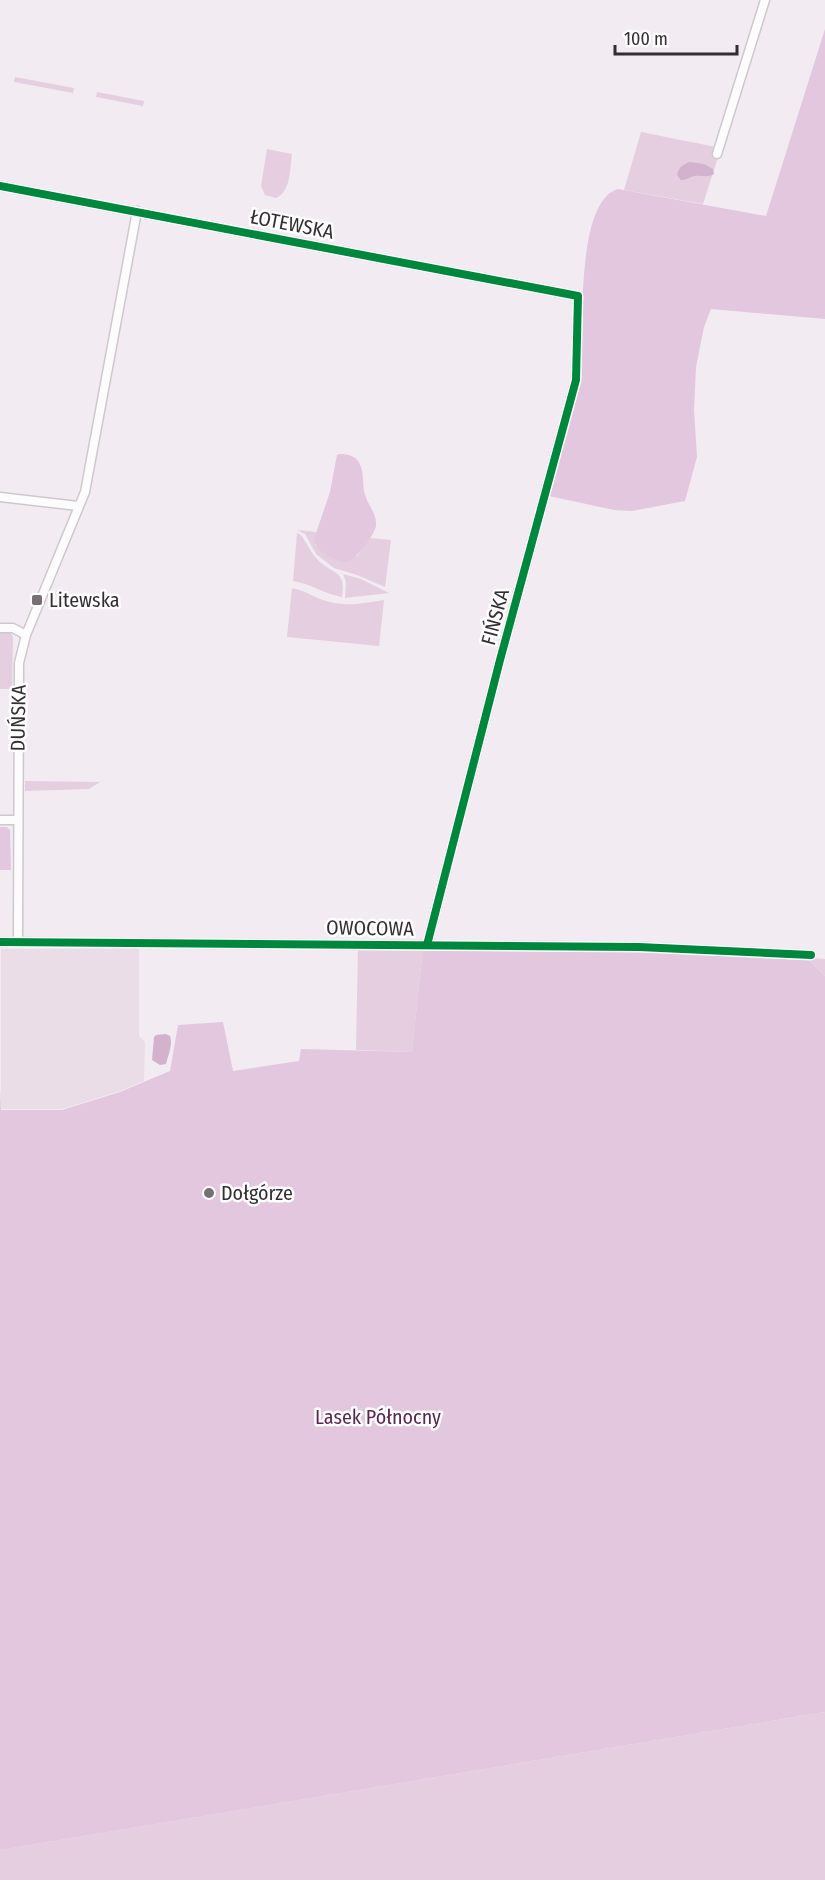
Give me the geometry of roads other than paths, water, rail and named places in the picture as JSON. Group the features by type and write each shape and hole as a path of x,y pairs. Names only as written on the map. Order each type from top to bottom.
{"street":[{"path":"717,154 765,0"},
{"name":"ŁOTEWSKA","path":"0,186 578,296"},
{"path":"0,497 78,506 86,492 137,211"},
{"name":"FIŃSKA","path":"427,945 576,380 578,296"},
{"name":"DUŃSKA","path":"18,942 19,670 26,635 78,506"},
{"path":"0,628 13,628 26,635"},
{"path":"0,820 17,820"},
{"name":"OWOCOWA","path":"0,942 639,947 811,955"}],"place":[{"name":"Litewska","path":"37,600"},
{"name":"Dołgórze","path":"209,1193"}],"park label":[{"name":"Lasek Północny","path":"378,1417"}]}
